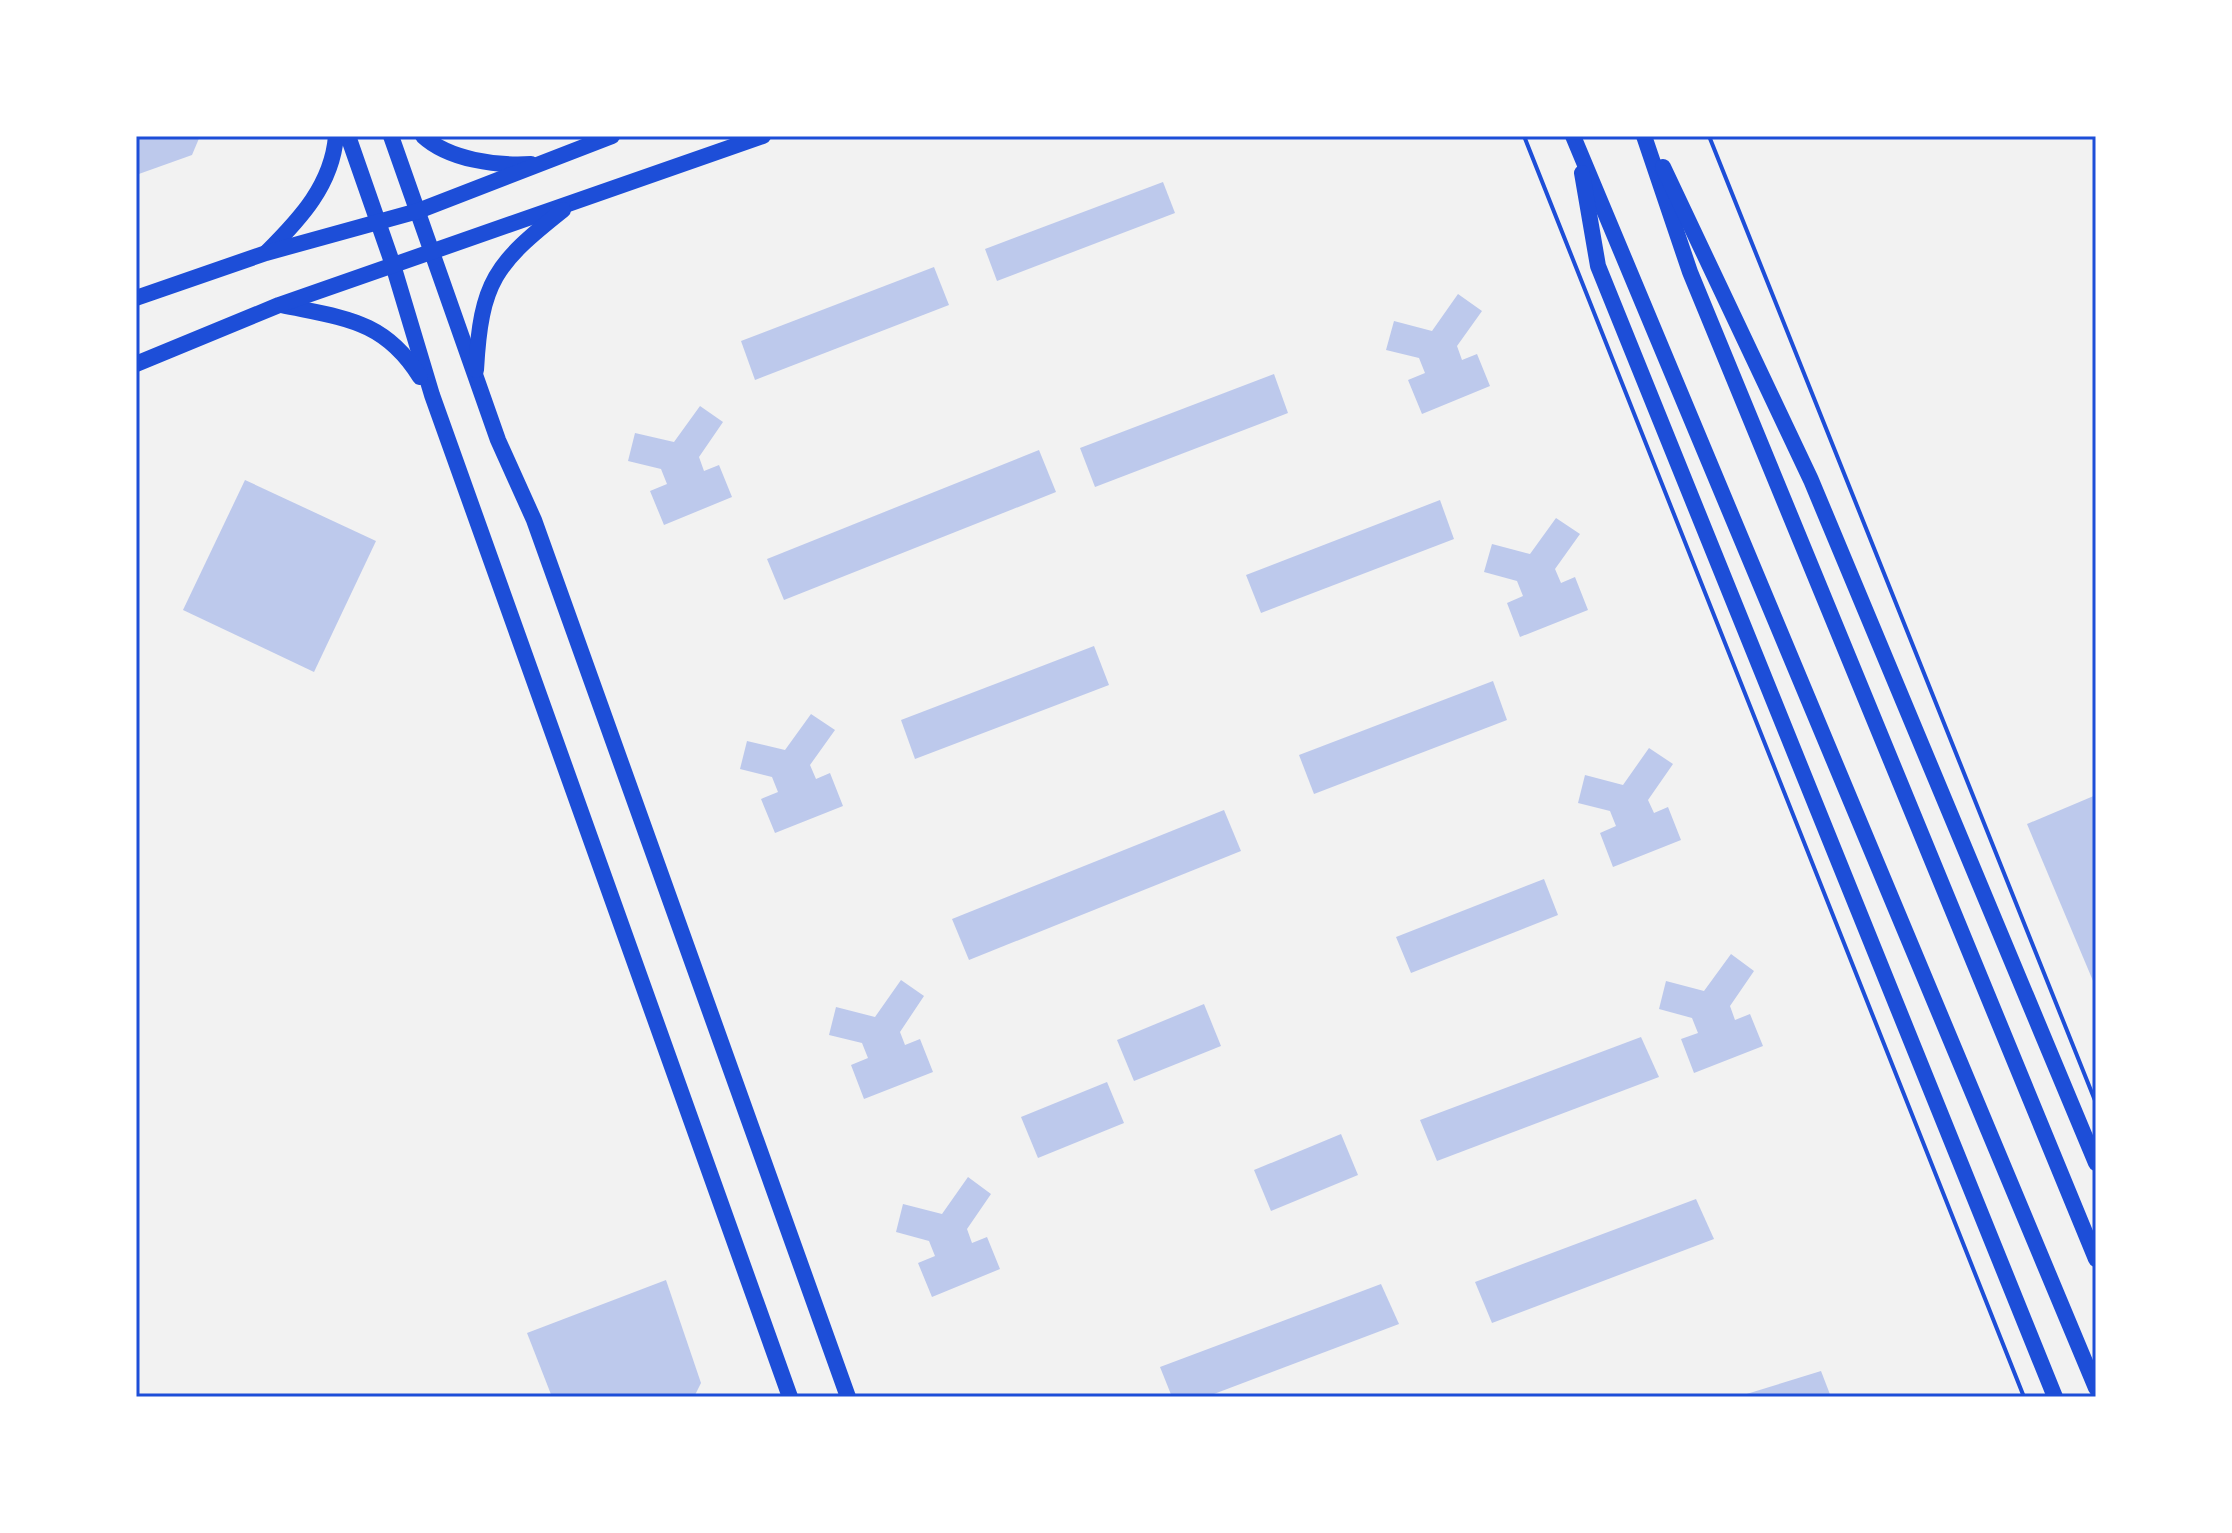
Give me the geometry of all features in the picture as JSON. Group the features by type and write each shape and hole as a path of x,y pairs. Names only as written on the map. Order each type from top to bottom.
{"main road":[{"path":"266,253 298,222 324,182 336,136"},
{"path":"348,136 393,265 432,395 790,1397"},
{"path":"391,136 475,380 534,520 848,1397"},
{"path":"423,136 431,143 470,158 509,165 548,163"},
{"path":"136,298 266,253 418,211 612,136"},
{"path":"136,364 279,305 763,136"},
{"path":"1645,136 1686,211 1811,480 2096,1163"},
{"path":"1645,136 1690,272 2096,1259"},
{"path":"1575,142 2096,1388"},
{"path":"1575,142 1598,266 2055,1397"},
{"path":"475,380 478,334 495,273 519,244 572,202"},
{"path":"279,305 364,323 400,349 432,395"}],"path":[{"path":"1524,136 2024,1397"},
{"path":"1709,136 2096,1103"}],"building":[{"path":"136,136 200,136 192,155 136,175"},
{"path":"1163,182 1175,213 997,281 985,249"},
{"path":"934,267 949,305 755,380 741,341"},
{"path":"1458,294 1482,311 1457,346 1462,360 1477,354 1490,386 1422,414 1408,380 1425,373 1419,358 1386,350 1394,321 1432,331"},
{"path":"1274,374 1288,413 1095,487 1080,448"},
{"path":"700,406 723,422 699,457 704,471 719,465 732,497 664,525 650,491 667,484 661,469 628,461 635,433 674,442"},
{"path":"1039,450 1056,492 784,600 767,559"},
{"path":"245,480 376,541 314,672 183,610"},
{"path":"1440,500 1454,539 1261,613 1246,575"},
{"path":"1556,518 1580,534 1555,569 1561,583 1575,577 1588,610 1520,637 1507,603 1523,596 1517,581 1484,572 1492,544 1530,554"},
{"path":"1094,646 1109,685 915,759 901,720"},
{"path":"1493,681 1507,720 1314,794 1299,755"},
{"path":"811,714 835,730 810,765 816,779 830,773 843,806 775,833 761,799 778,792 772,777 740,769 747,741 785,750"},
{"path":"1649,748 1673,764 1648,800 1654,813 1668,807 1681,840 1613,867 1600,833 1616,826 1610,811 1578,803 1585,775 1623,785"},
{"path":"2096,795 2096,988 2027,824"},
{"path":"1224,810 1241,851 969,960 952,919"},
{"path":"1544,879 1558,915 1411,973 1396,937"},
{"path":"1731,954 1754,971 1730,1006 1735,1020 1750,1014 1763,1046 1694,1073 1681,1039 1698,1033 1692,1018 1659,1009 1666,981 1704,991"},
{"path":"901,980 924,996 900,1032 905,1045 920,1039 933,1072 864,1099 851,1065 868,1058 862,1043 829,1035 836,1007 875,1017"},
{"path":"1204,1004 1221,1046 1134,1081 1117,1040"},
{"path":"1641,1037 1659,1077 1437,1161 1420,1120"},
{"path":"1107,1082 1124,1123 1038,1158 1021,1117"},
{"path":"1341,1134 1358,1175 1271,1211 1254,1170"},
{"path":"968,1177 991,1194 967,1229 972,1243 987,1237 1000,1269 932,1297 918,1263 935,1256 929,1241 896,1232 903,1204 942,1214"},
{"path":"1696,1199 1714,1239 1492,1323 1475,1282"},
{"path":"666,1280 701,1383 694,1397 552,1397 527,1333"},
{"path":"1381,1284 1399,1324 1206,1397 1172,1397 1160,1367"},
{"path":"1821,1371 1831,1397 1740,1397 1740,1396"}]}
